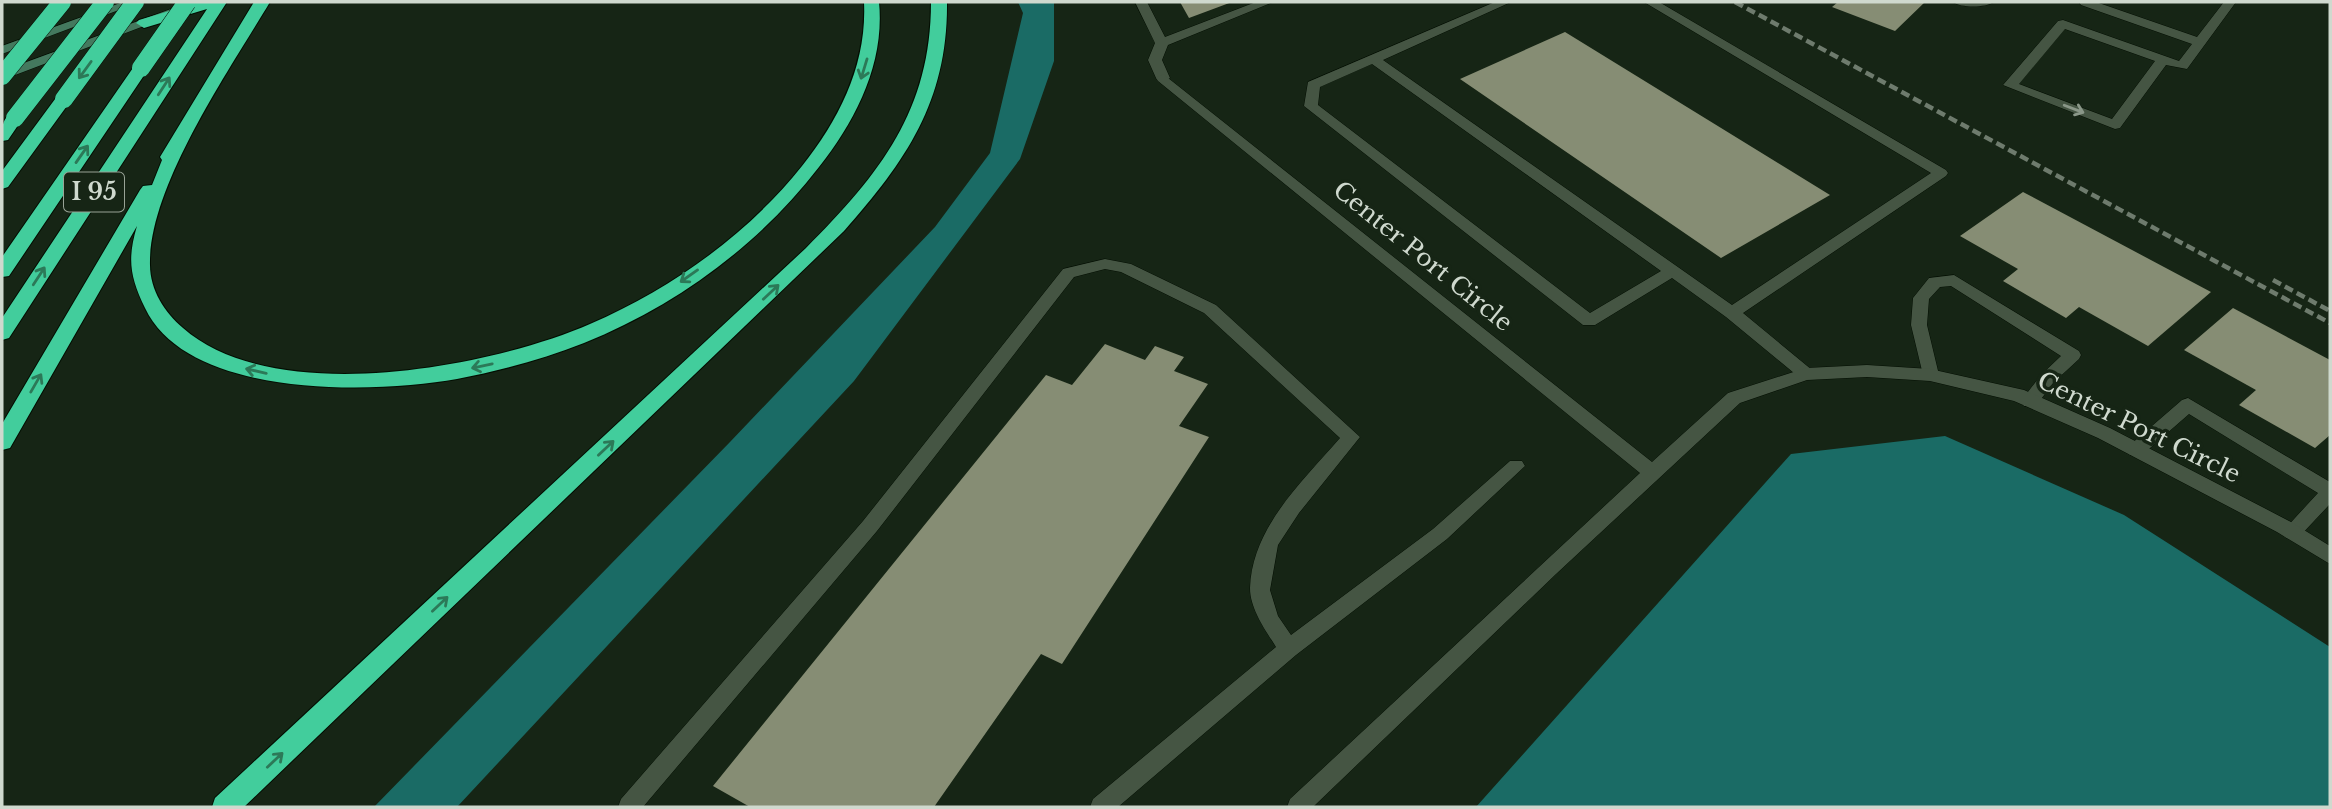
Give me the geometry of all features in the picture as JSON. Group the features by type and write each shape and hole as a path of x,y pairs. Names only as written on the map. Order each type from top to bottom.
{"highway":[{"path":"2,76 62,2"},
{"path":"2,136 105,2"},
{"path":"2,183 135,2"},
{"path":"2,271 187,2"},
{"path":"144,23 214,2"},
{"name":"I 95","path":"2,333 219,2"},
{"path":"2,442 262,2"},
{"path":"177,145 146,225 141,279 152,305 182,340 218,359 288,377 373,381 455,372 546,348 617,320 691,275 748,230 801,178 844,116 868,57 873,20 871,2"},
{"path":"225,807 845,220 893,157 918,112 927,89 938,44 939,2"}],"main road":[{"path":"2,50 135,2"},
{"path":"2,76 201,2"}],"street":[{"path":"1141,2 1162,43 1267,2"},
{"path":"1506,2 1313,85 1311,106 1589,321 1674,270"},
{"path":"1650,2 1941,173 1732,313"},
{"path":"1959,2 1988,2"},
{"path":"2085,2 2200,42"},
{"path":"2163,60 2115,125 2010,85 2063,24 2182,66 2230,2"},
{"name":"Center Port Circle","path":"1162,43 1155,60 1163,78 1652,472"},
{"path":"1373,59 1674,270 1732,313 1806,374"},
{"path":"629,807 870,526 1069,274 1080,269 1105,264 1125,268 1210,309 1351,437 1292,508 1269,543 1260,590 1269,619 1289,649"},
{"path":"1930,375 1919,325 1921,298 1935,282 1954,280 2073,355 2047,379 2029,401"},
{"name":"Center Port Circle","path":"1298,807 1652,472 1734,398 1806,374 1867,371 1930,375 2018,395 2136,450 2292,531 2330,556"},
{"path":"2136,450 2188,405 2330,491 2292,531"},
{"path":"1101,807 1289,649 1440,534 1516,466"}],"water":[{"path":"1018,2 1054,2 1054,61 1020,159 854,381 457,807 374,807 730,442 935,227 990,153 1023,13"},
{"path":"1945,436 2124,515 2330,647 2330,807 1476,807 1791,454"}],"building":[{"path":"1180,2 1232,2 1189,18"},
{"path":"1838,2 1925,2 1895,31 1832,7"},
{"path":"1565,32 1830,195 1721,258 1460,79"},
{"path":"2023,192 2211,292 2148,346 2079,307 2066,318 2003,281 2018,269 1960,236"},
{"path":"2233,308 2330,360 2330,435 2315,448 2239,405 2256,390 2184,350"},
{"path":"1105,344 1145,360 1155,346 1184,357 1174,371 1208,384 1179,426 1209,437 1062,664 1041,654 934,807 750,807 713,786 1046,375 1072,385"}],"railway":[{"path":"1735,2 2330,323"},
{"path":"2273,280 2330,311"}]}
